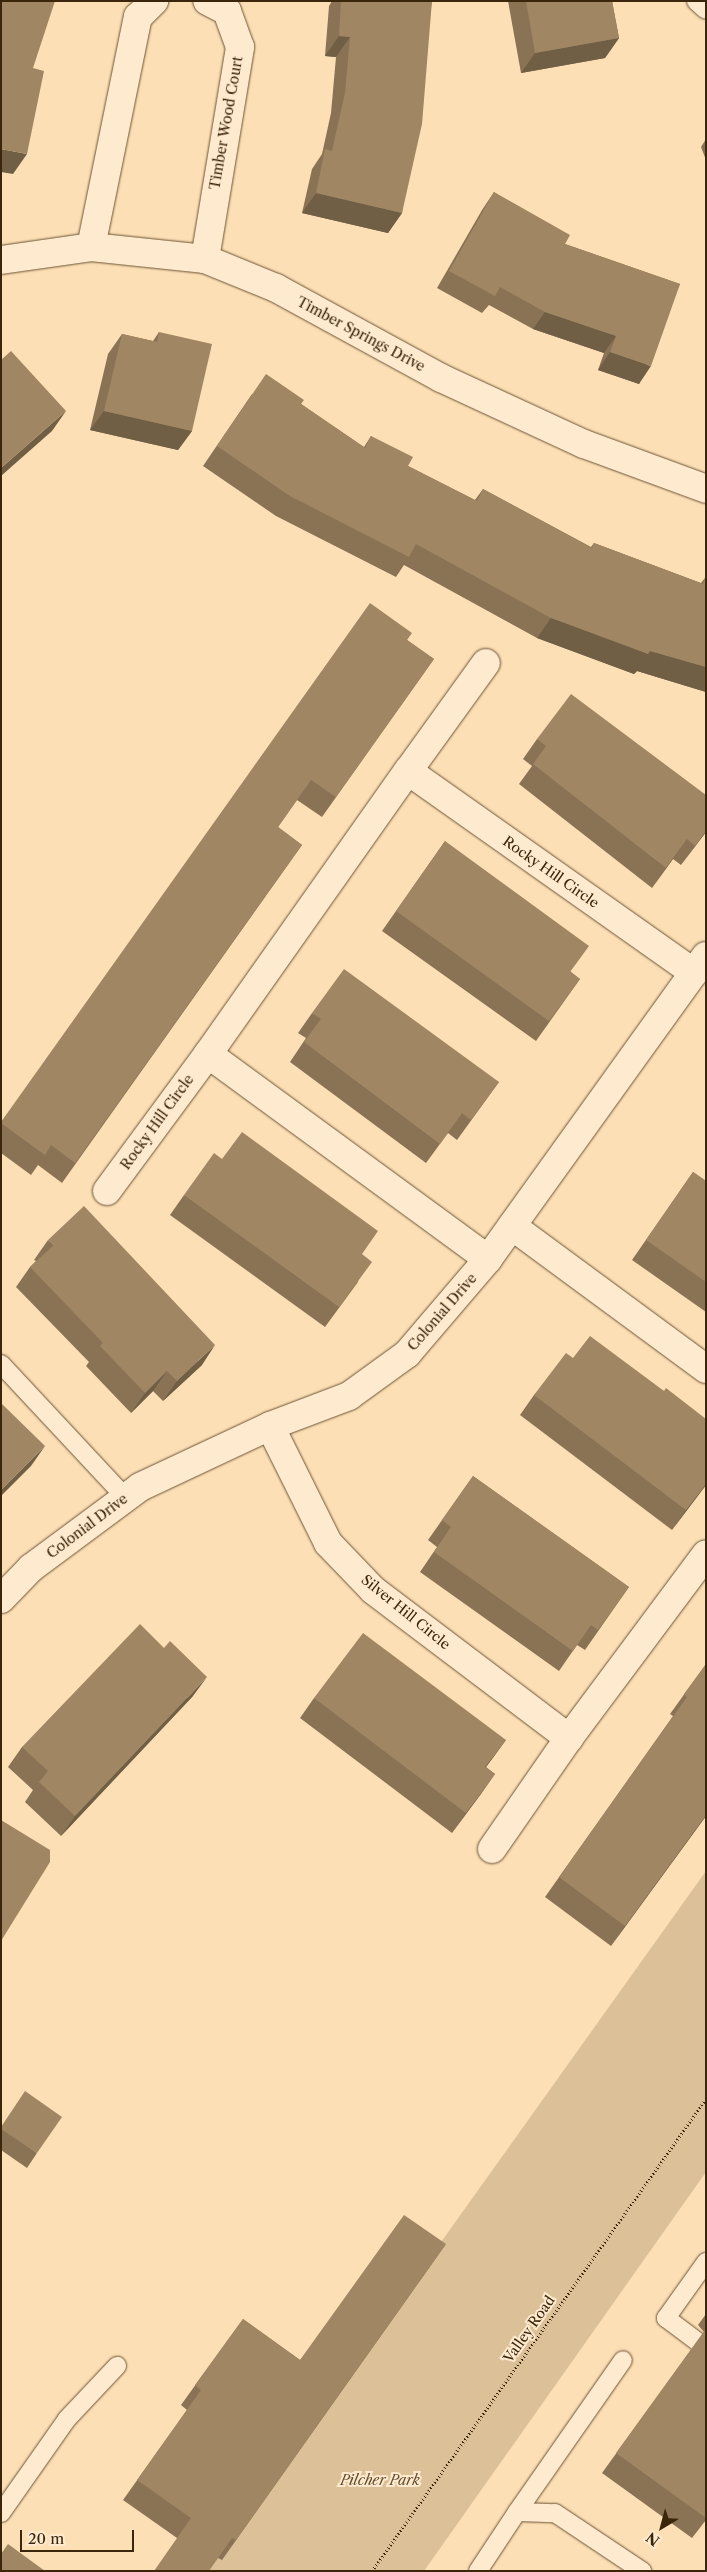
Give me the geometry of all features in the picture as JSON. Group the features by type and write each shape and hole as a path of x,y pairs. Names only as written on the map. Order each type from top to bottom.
{"street":[{"path":"91,247 138,17 154,1"},
{"name":"Timber Wood Court","path":"205,259 240,47 227,11 207,1"},
{"name":"Timber Springs Drive","path":"1,260 91,247 205,259 276,288 441,378 584,444 706,489"},
{"name":"Rocky Hill Circle","path":"107,1191 208,1054 408,770 486,663"},
{"name":"Rocky Hill Circle","path":"408,770 700,965"},
{"name":"Colonial Drive","path":"1,1599 31,1568 140,1487 270,1426 349,1396 407,1354 488,1259 700,965"},
{"path":"208,1054 488,1259"},
{"path":"512,1226 706,1369"},
{"name":"Silver Hill Circle","path":"270,1426 328,1543 374,1590 569,1738"},
{"path":"492,1849 569,1738 706,1554"}],"lane":[{"path":"696,1 706,10"},
{"path":"1,1364 126,1498"},
{"path":"706,2262 666,2318 706,2348"},
{"path":"478,2571 623,2360"},
{"path":"1,2513 67,2419 117,2366"},
{"path":"517,2512 556,2513 642,2571"}],"path":[{"name":"Valley Road","path":"372,2571 706,2099"}],"green space":[{"name":"Pilcher Park","path":"706,1871 706,2172 424,2571 206,2571"}],"building":[{"path":"1,1 55,1 33,68 44,71 27,154 1,149"},
{"path":"341,1 432,1 422,124 402,213 316,193 325,149 332,151 345,93 350,37 339,36"},
{"path":"526,1 612,1 619,38 535,53"},
{"path":"494,192 570,235 565,244 680,284 651,366 610,352 616,336 545,312 500,287 495,296 449,271"},
{"path":"159,332 212,344 192,431 104,411 122,334 157,342"},
{"path":"11,351 66,411 1,468 1,360"},
{"path":"266,374 304,400 301,404 365,448 371,436 413,457 408,466 477,501 483,489 592,548 594,543 703,584 706,578 706,667 650,651 648,654 551,618 416,544 409,557 290,496 217,446"},
{"path":"370,603 412,633 407,640 434,659 336,797 311,780 278,827 302,845 75,1163 51,1145 45,1155 1,1122"},
{"path":"571,694 706,795 706,831 695,846 687,839 666,868 533,764 546,746 537,739"},
{"path":"445,841 589,946 570,972 580,979 549,1021 396,911"},
{"path":"344,969 499,1082 471,1120 462,1113 440,1144 304,1042 321,1019 312,1013"},
{"path":"242,1132 378,1231 362,1254 372,1262 339,1307 184,1195 214,1153 222,1159"},
{"path":"693,1172 706,1181 706,1282 646,1240"},
{"path":"84,1206 215,1345 177,1381 167,1371 145,1393 100,1346 103,1343 30,1267 54,1245 48,1240"},
{"path":"590,1336 664,1391 666,1388 706,1419 706,1484 686,1510 534,1395 566,1353 573,1358"},
{"path":"1,1403 45,1446 1,1490"},
{"path":"473,1476 629,1587 598,1630 591,1625 573,1651 434,1552 451,1527 442,1520"},
{"path":"140,1624 164,1648 170,1641 207,1677 75,1816 39,1782 48,1771 22,1747"},
{"path":"363,1633 506,1740 485,1767 495,1774 466,1813 314,1698"},
{"path":"706,1664 706,1815 625,1926 559,1877 687,1697 684,1694"},
{"path":"1,1820 50,1850 50,1862 1,1941"},
{"path":"25,2091 62,2117 37,2153 1,2129"},
{"path":"404,2215 446,2244 236,2540 232,2538 209,2571 154,2571 191,2518 137,2480 201,2390 195,2385 243,2319 300,2360"},
{"path":"706,2331 706,2518 616,2453"},
{"path":"8,2544 45,2571 1,2571 1,2554"}]}
